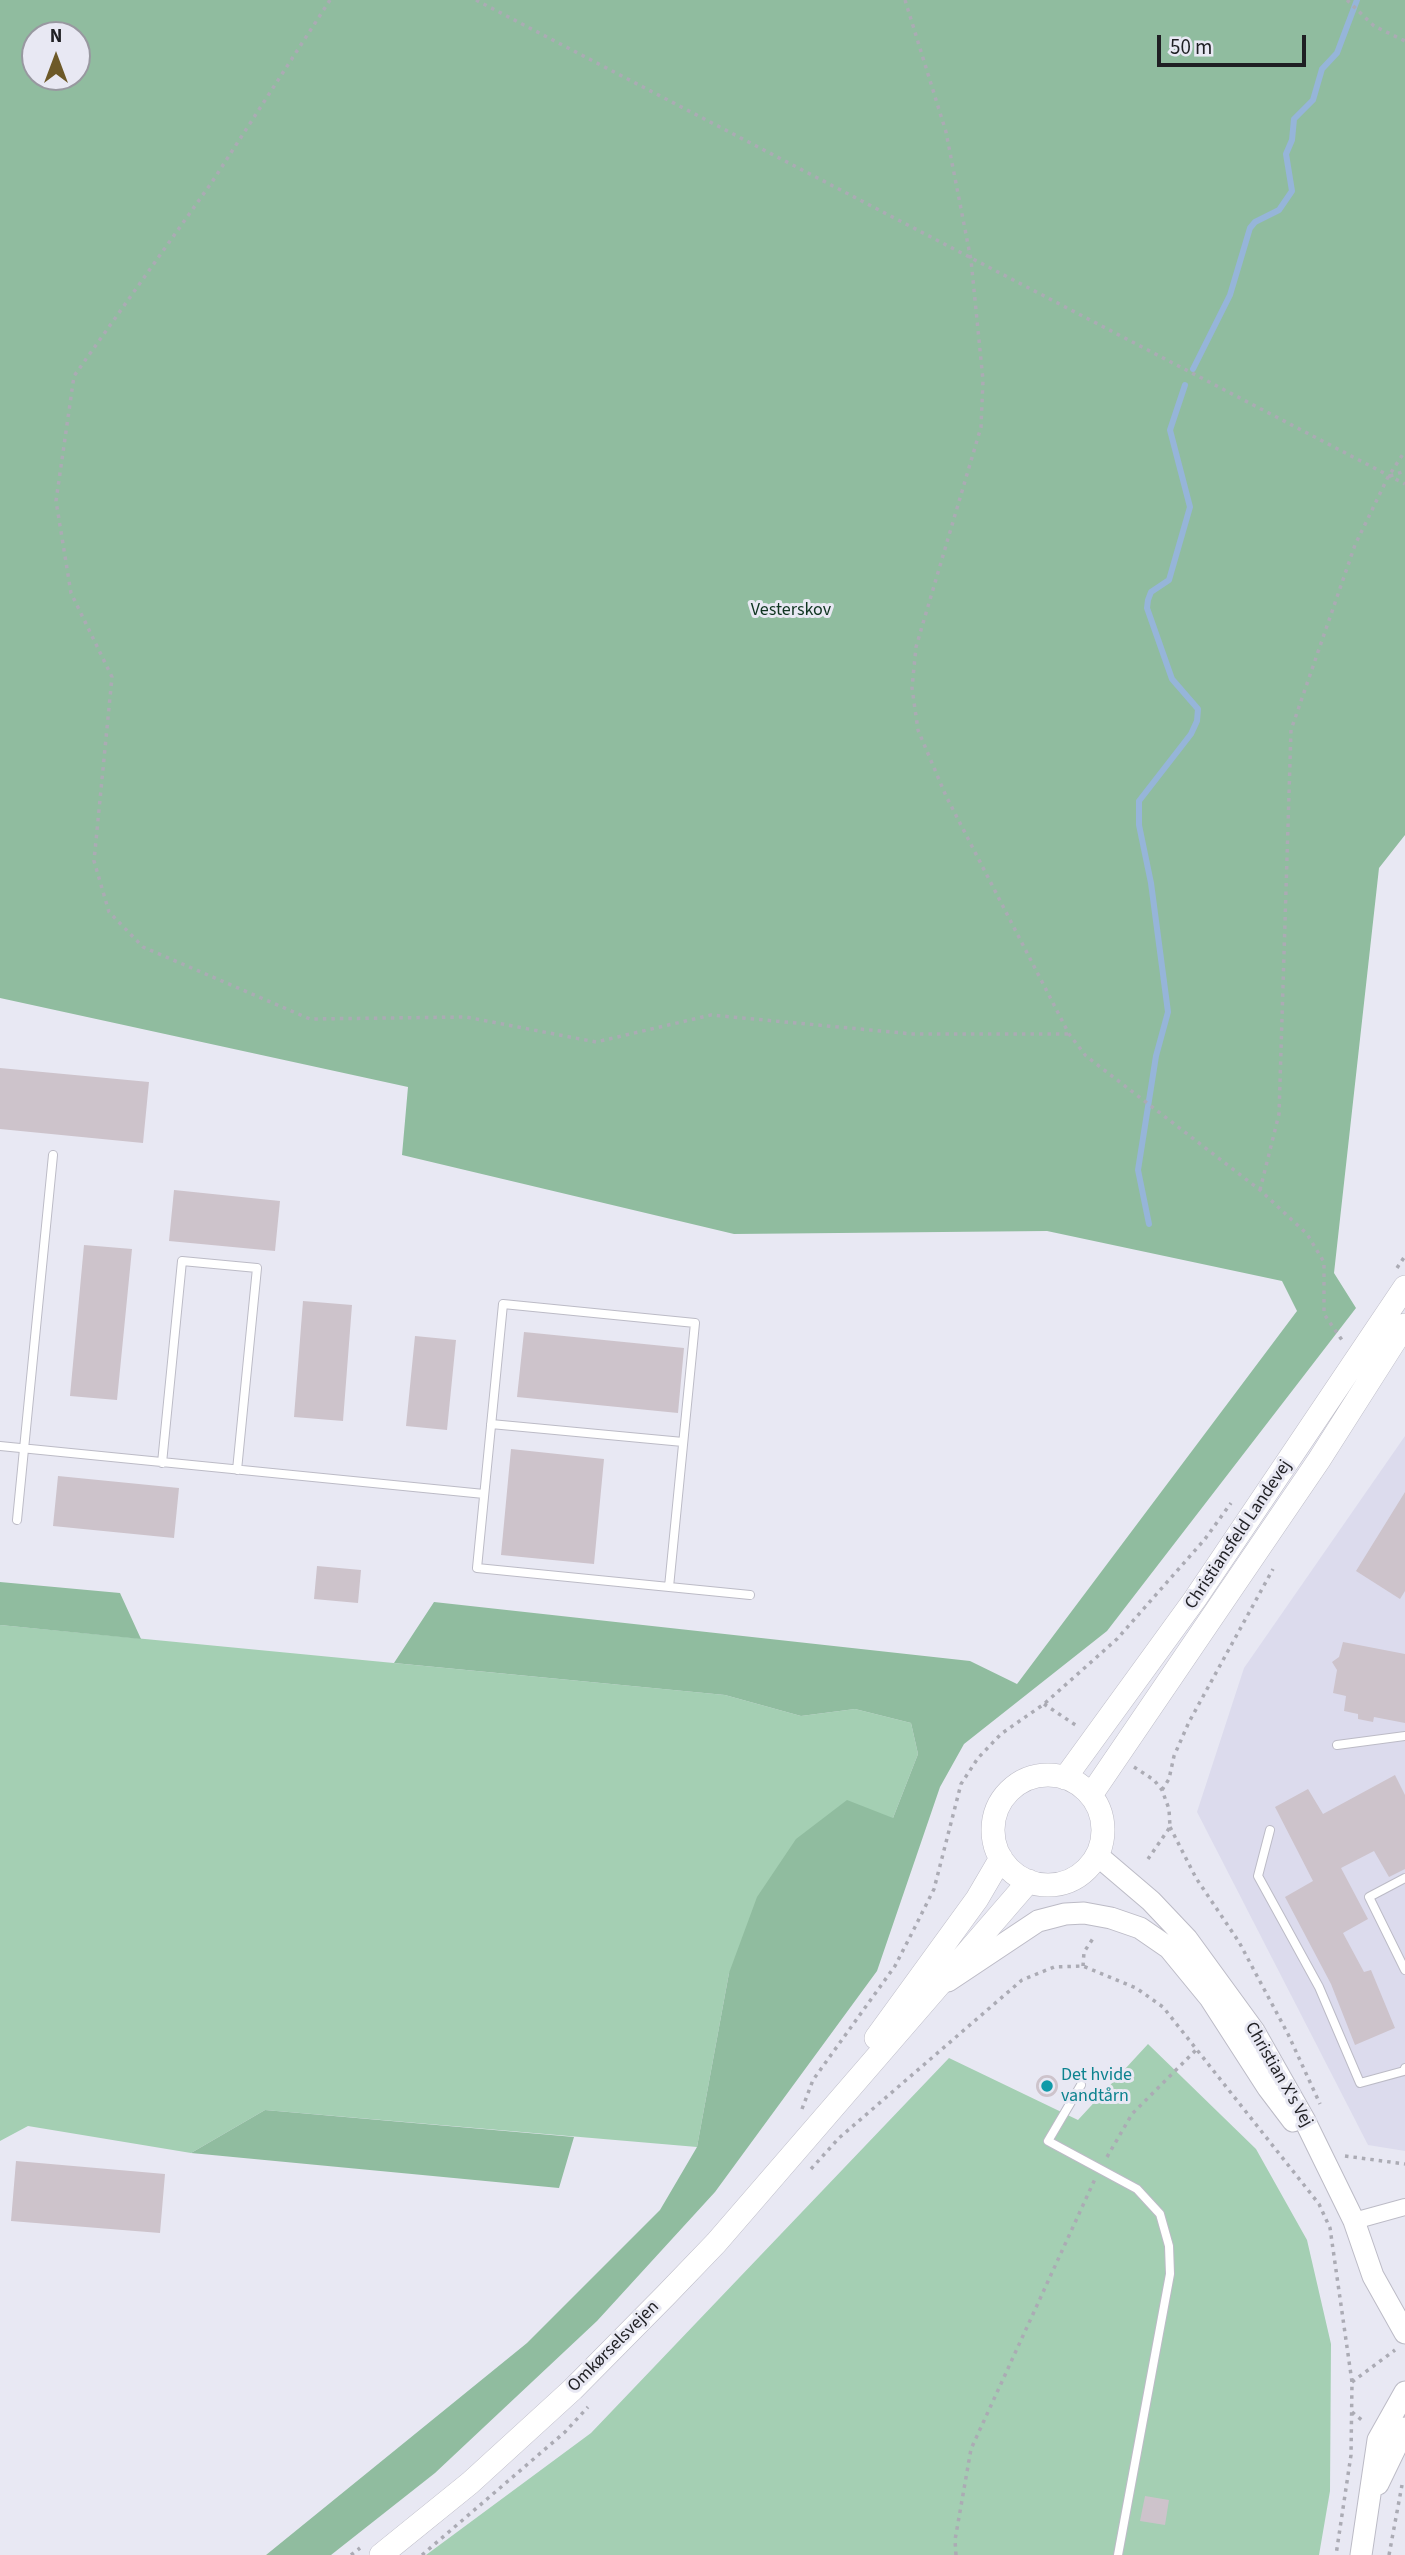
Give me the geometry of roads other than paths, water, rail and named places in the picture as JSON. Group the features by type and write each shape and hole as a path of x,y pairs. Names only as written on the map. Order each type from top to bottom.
{"main road":[{"name":"Christiansfeld Landevej","path":"1065,1778 1195,1599 1405,1287"},
{"name":"Christiansfeld Landevej","path":"1091,1795 1319,1460 1405,1325"},
{"path":"1032,1777 1065,1778 1091,1795 1102,1824 1097,1855 1073,1878 1051,1884 1029,1881 1013,1871 1001,1857 993,1826 1005,1795 1032,1777"},
{"name":"Omkørselsvejen","path":"824,2116 910,1988 977,1899 1001,1857"},
{"name":"Omkørselsvejen","path":"375,2548 471,2483 582,2380 716,2243 1029,1881"}],"street":[{"name":"Christian X's Vej","path":"1097,1855 1151,1900 1187,1939 1226,1989 1335,2159 1373,2276 1405,2333"},
{"path":"935,1990 1038,1921 1065,1914 1084,1913 1111,1918 1140,1928 1169,1948 1210,1998 1268,2088 1335,2159"},
{"path":"1353,2221 1405,2207"},
{"path":"1361,2555 1378,2440 1405,2392"},
{"path":"1370,2502 1405,2428"}],"lane":[{"path":"17,1520 53,1155"},
{"path":"162,1463 182,1261 207,1263 257,1268 237,1470"},
{"path":"669,1587 695,1322 503,1304 477,1568 669,1587 750,1594"},
{"path":"491,1424 683,1443"},
{"path":"0,1446 484,1494"},
{"path":"1337,1745 1405,1736"},
{"path":"1270,1830 1258,1876 1319,1987 1360,2083 1404,2071 1405,2068"},
{"path":"1405,1878 1369,1897 1402,1970 1405,1970"},
{"path":"1081,2085 1048,2141 1101,2167 1137,2189 1160,2214 1169,2246 1170,2274 1118,2555"}],"waterway":[{"path":"1193,369 1230,295 1250,228 1255,222 1279,210 1292,191 1286,154 1292,140 1294,119 1313,100 1322,69 1337,53 1357,0"},
{"path":"1149,1224 1138,1170 1156,1056 1168,1012 1151,883 1139,825 1139,801 1191,734 1197,721 1198,709 1172,679 1147,608 1151,592 1169,580 1190,507 1170,430 1185,385"}],"place":[{"name":"Det hvide vandtårn","path":"1047,2086"}],"park label":[{"name":"Vesterskov","path":"791,611"}]}
